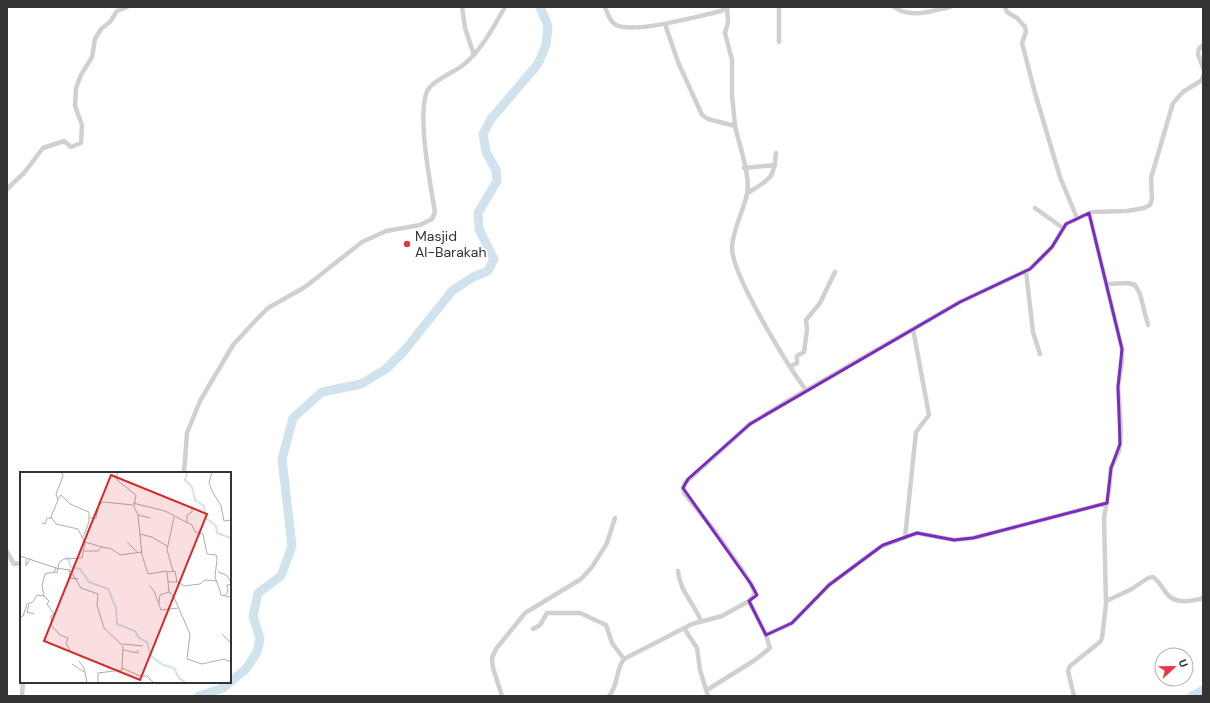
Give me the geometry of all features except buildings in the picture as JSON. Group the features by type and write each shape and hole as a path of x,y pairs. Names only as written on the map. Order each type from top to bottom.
{"street":[{"path":"7,188 24,173 44,147 64,141 71,147 81,143 82,124 75,104 76,87 81,75 92,57 95,38 101,29 110,22 117,11 127,7"},
{"path":"462,7 465,28 474,55"},
{"path":"184,472 188,433 200,401 233,345 260,316 275,303 305,287 362,242 386,231 420,225 432,219 435,212 424,130 424,99 429,88 460,67 474,55 505,7"},
{"path":"605,7 613,23 618,26 635,27 665,24 728,8 728,22 725,33 732,60 732,95 735,126 748,193 734,233 733,257 740,275 790,367 806,390"},
{"path":"779,7 779,42"},
{"path":"894,7 908,13 916,14 950,7"},
{"path":"1005,7 1007,12 1017,18 1024,26 1026,32 1022,43 1035,93 1060,177 1077,218"},
{"path":"665,24 678,62 702,115 708,119 735,126"},
{"path":"1203,45 1198,49 1198,52 1203,68"},
{"path":"609,696 616,685 619,665 624,659 684,628 702,621 722,616 749,601 755,594 752,584 714,530 687,498 682,488 685,483 706,462 750,424 806,390 960,302 1026,271 1052,247 1063,228 1077,218 1089,213 1127,211 1144,208 1151,204 1151,178 1173,103 1183,92 1202,80 1203,76"},
{"path":"748,193 769,179 773,174 776,153"},
{"path":"744,168 775,165"},
{"path":"1035,208 1063,228"},
{"path":"1074,696 1068,671 1070,666 1100,642 1102,638 1106,601 1104,517 1111,468 1119,451 1121,430 1118,387 1122,362 1122,349 1089,213"},
{"path":"1026,271 1033,332 1040,354"},
{"path":"790,367 797,363 797,356 804,352 807,330 806,320 820,303 835,272"},
{"path":"1107,284 1128,282 1135,285 1140,294 1148,325"},
{"path":"905,538 916,432 929,415 913,329"},
{"path":"766,635 792,623 829,586 878,548 920,533 954,540 973,538 1107,503"},
{"path":"502,696 493,668 492,658 496,649 525,613 581,579 592,567 607,543 614,518"},
{"path":"7,552 14,564 20,564"},
{"path":"678,571 683,592 696,608 702,621"},
{"path":"1106,601 1130,590 1148,578 1153,577 1158,580 1168,596 1175,600 1193,601 1203,598"},
{"path":"707,690 768,652 770,647 766,635 749,601"},
{"path":"533,629 540,626 547,613 581,613 606,625 612,643 624,659"},
{"path":"684,628 697,648 700,670 708,696"},
{"path":"22,683 22,696"}],"highlighted area":[{"path":"1089,213 1122,349 1118,387 1120,444 1111,468 1107,503 973,538 954,540 917,533 883,545 829,585 792,623 766,635 749,601 757,595 751,584 683,488 688,479 750,424 960,302 1030,269 1052,247 1066,224"}],"waterway":[{"path":"231,681 246,669 257,652 260,639 253,616 258,593 281,576 292,546 282,459 293,418 322,392 361,384 386,369 404,351 452,291 473,277 488,271 494,259 479,229 478,213 497,181 496,170 486,152 483,134 491,119 538,64 546,45 548,26 540,7"},
{"path":"199,696 223,688 229,683"},
{"path":"1192,696 1203,690"}],"place":[{"name":"Masjid Al-Barakah","path":"407,244"}]}
